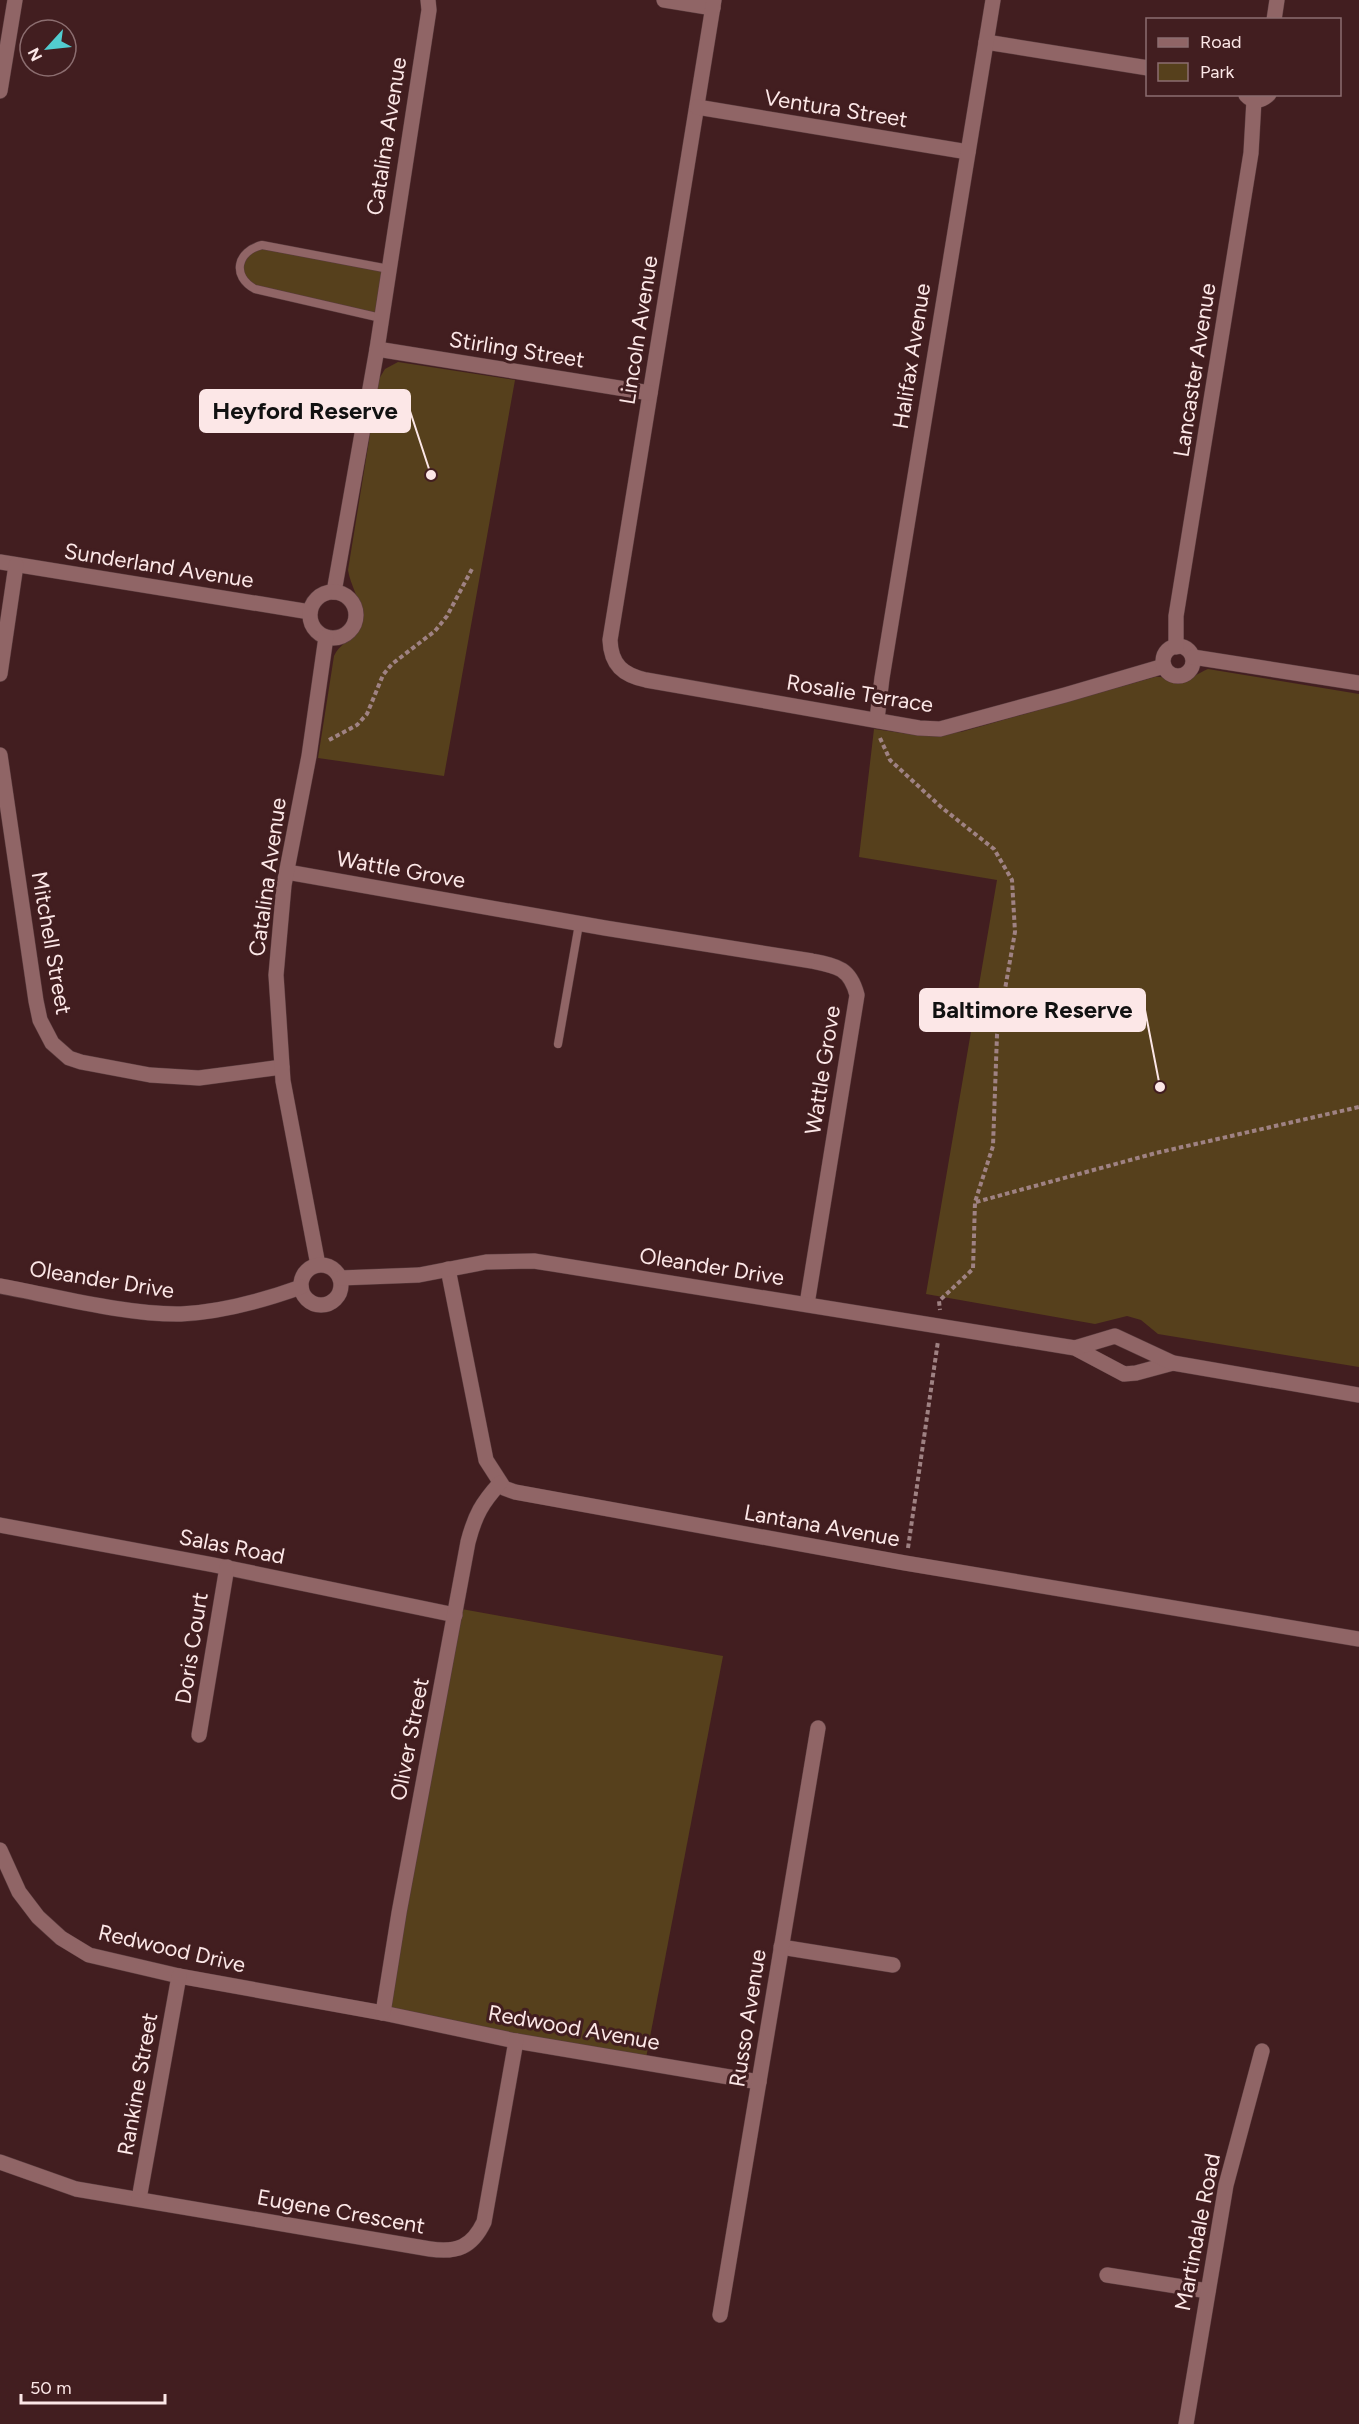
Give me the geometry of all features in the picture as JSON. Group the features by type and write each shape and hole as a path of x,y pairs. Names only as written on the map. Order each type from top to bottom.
{"street":[{"path":"0,92 15,0"},
{"path":"664,0 713,4"},
{"name":"Halifax Avenue","path":"877,719 993,0"},
{"path":"1274,18 1277,0"},
{"name":"Catalina Avenue","path":"334,592 389,269 430,3"},
{"name":"Lincoln Avenue","path":"617,666 610,651 610,640 713,4"},
{"path":"986,42 1146,68"},
{"path":"1250,97 1264,99 1267,96"},
{"name":"Lancaster Avenue","path":"1176,647 1176,616 1251,153 1250,97"},
{"name":"Ventura Street","path":"697,107 968,152"},
{"name":"Stirling Street","path":"376,348 650,393"},
{"name":"Sunderland Avenue","path":"0,562 310,612"},
{"path":"0,674 16,565"},
{"path":"334,592 348,599 353,605 354,622 343,636 326,637 312,626 310,612 316,599 334,592"},
{"name":"Catalina Avenue","path":"318,1265 282,1067 276,975 287,872 309,756 326,637"},
{"path":"1193,657 1191,670 1182,676 1170,674 1164,666 1165,654 1176,647 1185,648 1193,657 1359,683"},
{"name":"Rosalie Terrace","path":"617,666 624,673 646,680 919,728 940,729 1164,666"},
{"name":"Mitchell Street","path":"0,755 3,802 36,1001 46,1033 58,1051 81,1062 169,1076 200,1078 282,1067"},
{"name":"Wattle Grove","path":"287,872 579,924 834,965 845,971 854,982 857,995 807,1304"},
{"name":"Oleander Drive","path":"340,1278 418,1275 486,1262 534,1261 1075,1348 1124,1374 1173,1363"},
{"path":"318,1265 332,1268 340,1278 339,1294 328,1304 311,1303 305,1297 301,1287 304,1275 310,1268 318,1265"},
{"path":"448,1269 481,1440 486,1460 500,1483"},
{"name":"Oleander Drive","path":"0,1286 136,1311 180,1314 216,1311 257,1303 301,1287"},
{"name":"Oleander Drive","path":"1075,1348 1115,1336 1173,1363 1359,1395"},
{"name":"Lantana Avenue","path":"500,1483 504,1488 514,1492 545,1499 905,1563 1359,1639"},
{"name":"Oliver Street","path":"383,2013 474,1519 483,1502 500,1483"},
{"name":"Salas Road","path":"0,1528 227,1567 455,1615"},
{"name":"Doris Court","path":"199,1735 227,1567"},
{"name":"Russo Avenue","path":"720,2315 818,1728"},
{"name":"Redwood Drive","path":"0,1850 19,1892 38,1917 61,1938 89,1955 179,1976 383,2013"},
{"path":"781,1947 893,1965"},
{"name":"Rankine Street","path":"139,2199 179,1976"},
{"name":"Redwood Avenue","path":"383,2013 516,2041 759,2082"},
{"name":"Eugene Crescent","path":"0,2162 76,2189 445,2252 463,2247 478,2233 485,2217 516,2041"},
{"name":"Martindale Road","path":"1186,2424 1226,2185 1262,2051"},
{"path":"1107,2275 1208,2291"}],"lane":[{"path":"381,318 255,289 242,278 239,264 245,252 262,246 389,269"},
{"path":"558,1044 579,924"}],"path":[{"path":"329,740 357,726 367,714 383,675 392,664 413,650 441,623 473,567"},
{"path":"877,719 881,743 890,760 941,807 994,849 1012,880 1015,932 997,1035 993,1146 975,1202 973,1269 939,1301 940,1327 905,1563"},
{"path":"975,1202 1156,1153 1359,1107"}],"green space":[{"path":"262,245 389,269 381,318 248,285 240,261"},
{"path":"398,362 515,380 444,776 318,758 334,656 357,631 360,623 360,608 348,570 379,379 385,369"},
{"path":"1208,669 1359,694 1359,1367 1158,1334 1141,1320 1127,1316 1095,1324 926,1294 997,880 859,857 874,729 916,735 961,732 1155,677 1179,681"},
{"path":"456,1608 723,1656 645,2063 383,2013"}],"place":[{"name":"Heyford Reserve","path":"431,475"},
{"name":"Baltimore Reserve","path":"1160,1087"}]}
